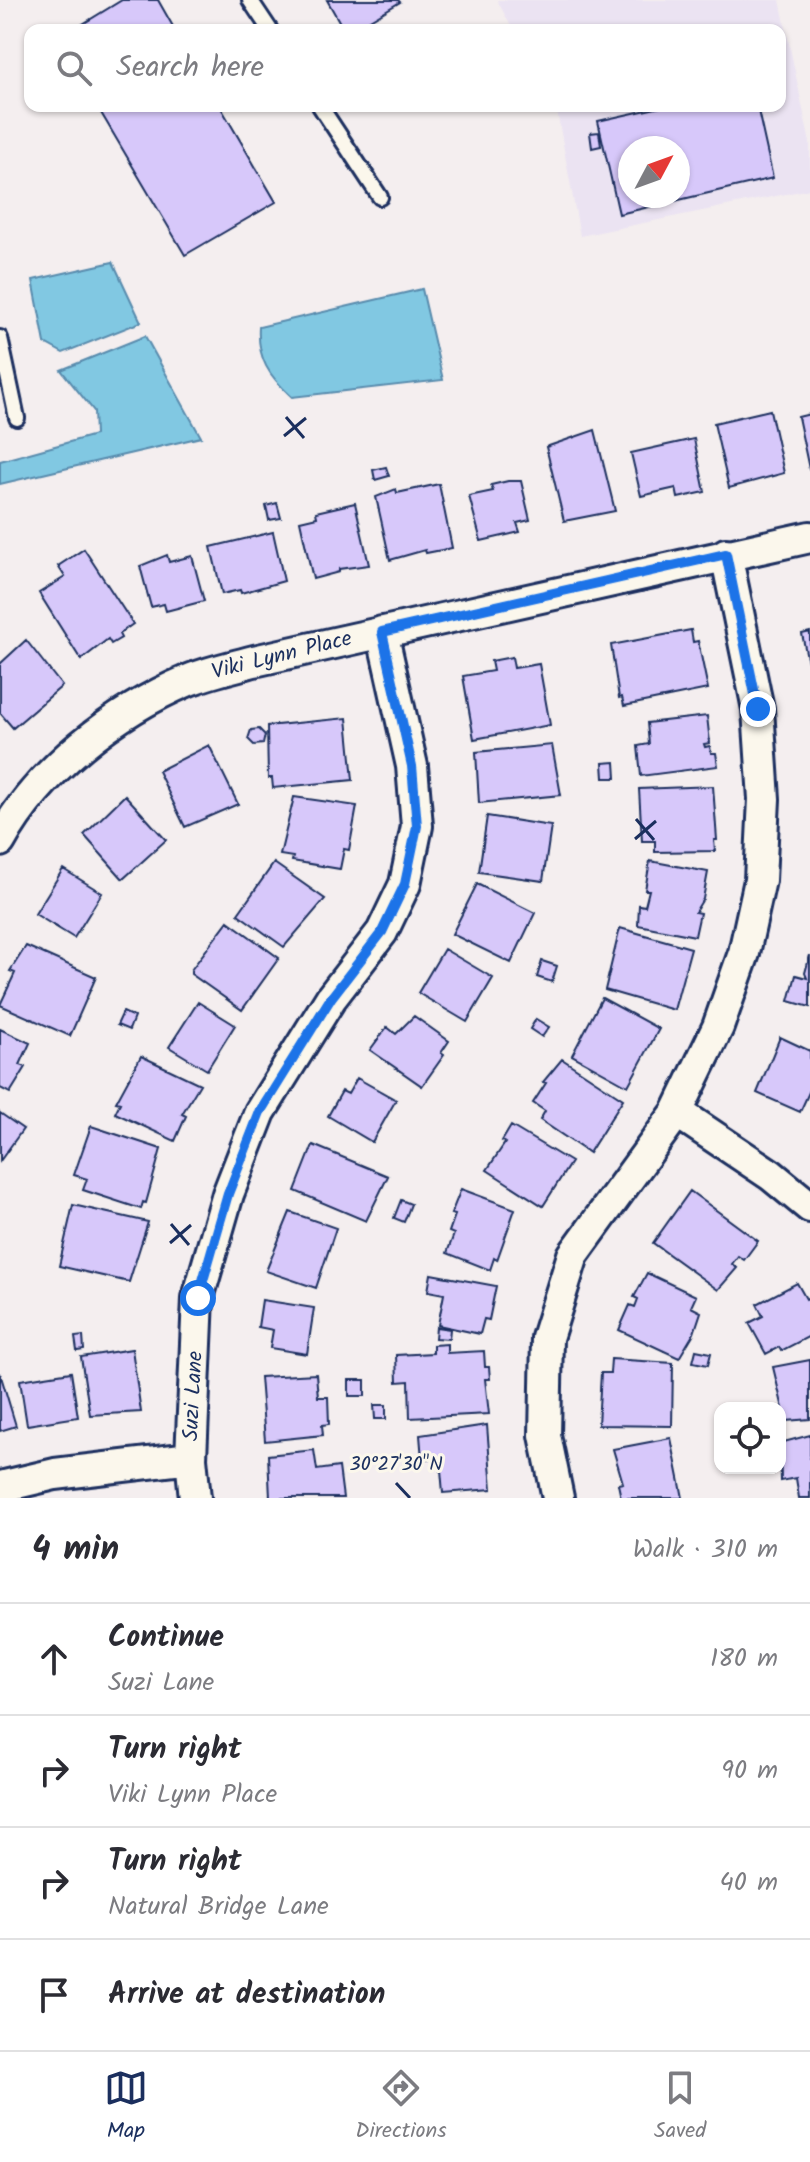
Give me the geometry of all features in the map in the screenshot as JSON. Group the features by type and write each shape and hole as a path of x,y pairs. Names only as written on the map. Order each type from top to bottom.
{"street":[{"name":"Viki Lynn Place","path":"3,830 59,767 120,715 189,680 254,661 810,537"},
{"path":"558,1498 545,1435 547,1338 573,1255 677,1112 718,1027 744,953 760,880 764,799 758,709 726,554"},
{"name":"Suzi Lane","path":"195,1498 191,1458 198,1298 228,1194 260,1112 331,998 382,932 405,884 417,826 412,766 382,632"},
{"path":"677,1112 771,1175 810,1207"},
{"path":"0,1487 55,1474 191,1458"}],"lane":[{"path":"250,0 266,24"},
{"path":"324,112 380,197"},
{"path":"0,338 17,418"}],"shaded area":[{"path":"497,0 780,0 785,24 510,24"},
{"path":"786,29 810,143 810,189 580,236 557,112 786,112"}],"water":[{"path":"113,262 141,322 63,353 45,343 33,280"},
{"path":"422,289 443,380 292,397 277,382 262,358 259,327"},
{"path":"145,336 201,437 0,484 0,461 95,435 94,411 61,370"}],"building":[{"path":"122,0 158,0 172,24 83,24"},
{"path":"327,0 400,2 363,24 341,24"},
{"path":"101,112 224,112 276,202 185,255"},
{"path":"638,112 758,112 773,178 690,197 690,136 618,136 618,208 645,208 619,214 598,121"},
{"path":"599,132 601,146 592,148 590,133"},
{"path":"770,410 784,473 729,488 714,423"},
{"path":"810,414 810,468 809,469 798,417"},
{"path":"595,430 615,511 564,521 546,447"},
{"path":"694,439 705,492 678,498 676,488 641,496 631,453"},
{"path":"386,467 389,476 375,480 373,470"},
{"path":"521,481 530,520 517,523 520,532 481,541 469,496 493,491 491,485"},
{"path":"439,484 452,548 426,553 425,550 390,560 376,497 396,489 397,493"},
{"path":"277,503 281,518 269,520 266,506"},
{"path":"355,503 369,565 339,569 339,572 313,579 300,521 317,517 316,512"},
{"path":"273,532 284,581 241,593 240,590 222,594 211,547"},
{"path":"84,549 133,624 119,634 121,638 111,644 108,639 81,660 39,593 65,577 58,566"},
{"path":"167,555 169,562 192,556 204,601 166,611 164,604 151,607 140,566"},
{"path":"691,630 693,642 698,641 708,689 624,706 622,697 619,698 611,645"},
{"path":"810,632 810,661 808,662 802,634"},
{"path":"26,640 62,686 13,728 0,713 0,664"},
{"path":"512,657 514,668 539,664 550,725 474,739 463,676 493,671 491,661"},
{"path":"707,716 710,743 704,744 705,747 710,746 711,753 716,753 718,766 641,776 638,746 649,744 647,723"},
{"path":"347,718 353,780 273,788 272,778 268,778 267,726"},
{"path":"259,729 265,735 263,744 254,745 248,739 251,730"},
{"path":"209,745 238,804 185,827 158,771"},
{"path":"552,745 561,795 479,803 476,752"},
{"path":"615,762 616,778 604,778 603,763"},
{"path":"713,786 715,851 655,852 655,841 642,841 639,789"},
{"path":"125,795 166,840 123,879 84,835"},
{"path":"294,797 357,806 349,850 344,849 340,869 292,861 293,857 280,855"},
{"path":"487,816 551,826 543,881 479,872"},
{"path":"650,861 708,872 703,899 695,912 700,913 695,936 638,925 639,905 645,906 649,890 645,890"},
{"path":"274,863 325,899 284,947 238,914"},
{"path":"63,869 102,893 74,938 35,914"},
{"path":"477,884 535,913 511,963 452,934"},
{"path":"228,921 279,958 242,1010 191,974"},
{"path":"620,928 691,948 674,1010 605,990"},
{"path":"26,946 96,977 70,1036 0,1005 15,973 10,971"},
{"path":"444,949 493,978 467,1022 418,993"},
{"path":"810,955 810,1007 789,1001 796,975 807,978 805,973"},
{"path":"542,961 557,966 552,982 537,977"},
{"path":"602,998 659,1029 628,1086 572,1055"},
{"path":"198,1002 235,1025 207,1070 169,1047"},
{"path":"123,1012 134,1017 129,1030 117,1025"},
{"path":"414,1016 449,1041 441,1053 444,1055 422,1086 370,1050 387,1027 396,1034"},
{"path":"536,1019 549,1027 542,1037 530,1029"},
{"path":"0,1029 30,1043 20,1065 26,1067 10,1093 0,1088"},
{"path":"780,1037 810,1051 810,1090 800,1112 757,1093"},
{"path":"141,1056 200,1084 182,1114 186,1116 175,1141 115,1113 120,1103 116,1102"},
{"path":"562,1059 623,1099 589,1153 540,1120 545,1111 533,1103 546,1083 543,1082"},
{"path":"357,1078 396,1100 372,1142 328,1116 342,1091 348,1094"},
{"path":"0,1113 23,1129 0,1161"},
{"path":"91,1126 161,1149 146,1203 143,1202 141,1209 83,1190 87,1179 74,1175"},
{"path":"511,1126 571,1162 543,1206 487,1170 505,1143 502,1141"},
{"path":"313,1145 388,1176 366,1221 295,1191"},
{"path":"461,1189 515,1209 497,1260 494,1258 490,1270 447,1253 454,1234 449,1232 455,1215 451,1214"},
{"path":"690,1191 758,1241 744,1260 738,1256 732,1264 737,1268 718,1290 653,1243"},
{"path":"401,1200 411,1204 404,1222 394,1218"},
{"path":"73,1205 148,1222 129,1282 59,1266"},
{"path":"290,1212 336,1228 316,1288 266,1271"},
{"path":"647,1273 696,1296 691,1307 701,1312 694,1333 679,1358 619,1330 630,1305 635,1307 638,1299 634,1297"},
{"path":"431,1274 496,1286 489,1320 484,1319 480,1334 438,1325 444,1294 428,1291"},
{"path":"797,1283 806,1299 810,1297 810,1336 781,1351 779,1347 766,1354 749,1323 763,1316 757,1304"},
{"path":"262,1300 314,1308 307,1354 270,1348 273,1330 258,1327"},
{"path":"436,1327 450,1329 449,1339 435,1338"},
{"path":"83,1336 84,1350 77,1351 75,1337"},
{"path":"447,1344 447,1353 484,1351 490,1379 485,1379 489,1414 410,1418 409,1381 397,1382 396,1355 433,1353 433,1345"},
{"path":"132,1349 141,1412 90,1415 81,1357"},
{"path":"696,1350 711,1353 708,1365 693,1362"},
{"path":"611,1359 673,1363 672,1426 598,1425 601,1373 610,1373"},
{"path":"810,1360 810,1419 786,1421 786,1402 781,1402 773,1367"},
{"path":"71,1372 78,1417 27,1425 20,1380"},
{"path":"0,1373 16,1426 0,1431"},
{"path":"316,1374 318,1397 328,1397 329,1424 322,1425 323,1435 265,1441 260,1377"},
{"path":"349,1380 365,1380 365,1396 349,1396"},
{"path":"374,1405 386,1405 386,1419 375,1419"},
{"path":"487,1425 492,1489 443,1493 440,1458 422,1459 420,1435"},
{"path":"810,1435 810,1498 799,1498 796,1478 781,1481 781,1474 786,1474 786,1441"},
{"path":"671,1438 683,1498 621,1498 618,1484 623,1483 613,1449"},
{"path":"314,1450 317,1470 339,1467 343,1498 270,1498 268,1455"}],"route":[{"path":"198,1298 228,1194 260,1112 331,998 382,932 405,884 417,826 412,766 382,632 726,554 758,709"}]}
